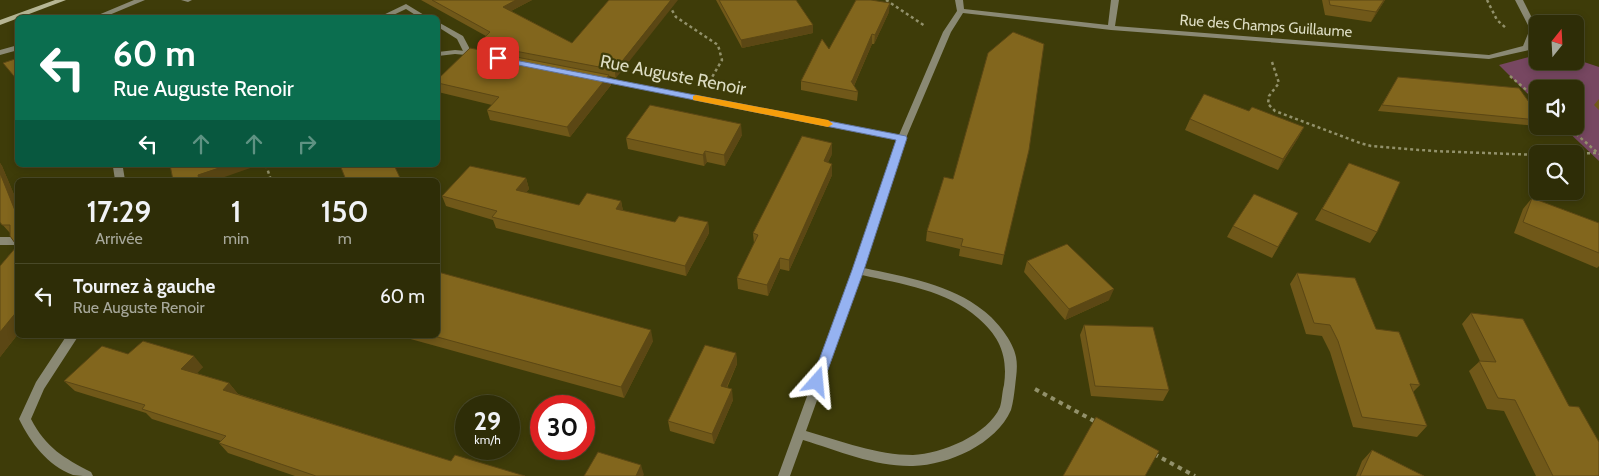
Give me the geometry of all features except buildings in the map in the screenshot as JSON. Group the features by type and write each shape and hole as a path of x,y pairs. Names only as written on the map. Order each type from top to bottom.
{"main road":[{"path":"20,15 62,0"},
{"path":"0,22 15,17"}],"street":[{"path":"102,15 140,0"},
{"path":"784,476 858,270 902,138 947,32 961,11 959,0"},
{"path":"1111,28 1115,0"},
{"name":"Rue des Champs Guillaume","path":"961,11 1111,28 1489,57 1526,48 1534,28 1519,0"},
{"path":"386,15 406,6 421,15"},
{"path":"440,25 460,38 468,53"},
{"path":"0,53 15,47"},
{"path":"440,54 468,53 489,57"},
{"name":"Rue Auguste Renoir","path":"584,76 902,138"},
{"path":"0,241 15,241"},
{"path":"800,434 894,460 930,459 963,447 986,433 1004,411 1011,376 1010,355 998,335 981,314 956,299 925,286 858,270"},
{"path":"71,338 41,381 25,419 34,440 54,458 87,476"}],"path":[{"path":"666,0 676,17 718,45 722,60 699,98"},
{"path":"886,0 924,26 947,32"},
{"path":"1487,0 1497,20"},
{"path":"1264,40 1278,83 1270,96 1268,104 1276,111 1371,146 1434,151 1529,155"},
{"path":"1489,57 1529,92"},
{"path":"1577,135 1598,153"},
{"path":"1584,153 1598,153"},
{"path":"1011,376 1099,424"},
{"path":"1151,452 1195,476"}],"shaded area":[{"path":"1529,57 1529,70 1584,70 1584,62 1599,67 1599,161 1572,135 1584,135 1584,80 1529,80 1529,95 1499,65"}],"slow traffic":[{"path":"696,98 828,124"}],"route":[{"path":"498,58 902,138 858,270 817,382"}]}
